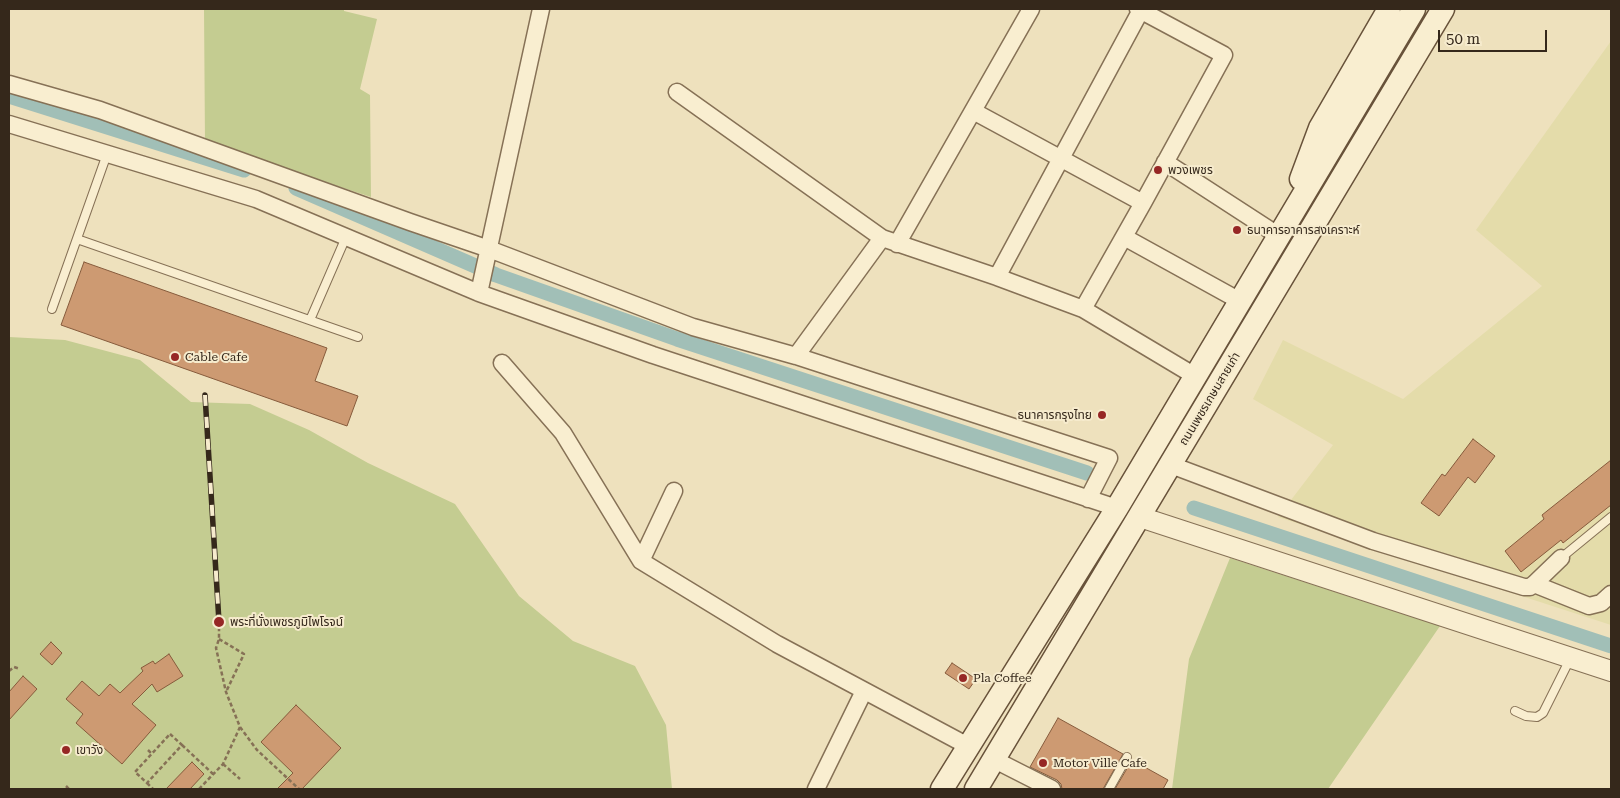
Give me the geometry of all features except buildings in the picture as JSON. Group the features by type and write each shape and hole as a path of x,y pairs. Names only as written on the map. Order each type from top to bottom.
{"main road":[{"name":"ถนนเพชรเกษมสายเก่า","path":"976,789 1443,9"},
{"name":"ถนนเพชรเกษมสายเก่า","path":"942,789 1117,508 1279,236 1404,11"}],"street":[{"path":"480,288 541,9"},
{"path":"796,356 889,241 973,111 1031,9"},
{"path":"997,277 1139,10 1224,55 1124,237 1082,309"},
{"path":"9,84 100,110 382,212 488,254 693,327 796,356 1109,458 1088,499"},
{"path":"677,92 889,241 997,277 1082,309 1195,376"},
{"path":"973,111 1143,203"},
{"path":"9,124 256,199 346,237 652,355 1117,508"},
{"path":"1165,162 1279,236"},
{"path":"1124,237 1240,301"},
{"path":"502,362 563,433 641,561 777,644 968,746"},
{"path":"1171,465 1373,541 1524,587 1530,587 1534,584 1560,558"},
{"path":"641,561 674,491"},
{"path":"1140,517 1611,671"},
{"path":"1534,584 1589,606 1601,603 1611,594"},
{"path":"816,789 864,691"},
{"path":"993,759 1052,789"}],"lane":[{"path":"52,309 107,154"},
{"path":"310,320 346,237"},
{"path":"77,239 358,337"},
{"path":"1560,558 1611,517"},
{"path":"1515,711 1526,716 1537,717 1543,713 1570,657"},
{"path":"1109,789 1127,757"}],"path":[{"path":"219,622 220,639 216,648 226,692 240,727 257,750 299,789"},
{"path":"220,639 244,654 226,692"},
{"path":"9,671 14,667 20,668"},
{"path":"201,789 223,764 240,727"},
{"path":"153,789 135,772 170,734 213,774"},
{"path":"147,783 182,745"},
{"path":"148,750 152,754"},
{"path":"223,764 240,779"},
{"path":"66,786 69,789"}],"shaded area":[{"path":"1611,41 1611,625 1278,517 1333,445 1253,399 1283,340 1403,399 1542,286 1476,230"}],"green space":[{"path":"204,9 344,9 344,11 377,19 360,89 370,95 371,197 205,143"},
{"path":"9,337 65,340 140,360 191,402 250,404 309,430 368,463 455,504 519,596 573,641 635,666 666,725 672,789 9,789"},
{"path":"1230,558 1440,626 1328,789 1172,789 1189,659"}],"waterway":[{"path":"9,96 244,170"},
{"path":"296,188 496,275 677,339 1087,473"},
{"path":"1194,508 1611,646"}],"railway":[{"path":"205,395 219,622"}],"place":[{"name":"พวงเพชร","path":"1158,170"},
{"name":"ธนาคารอาคารสงเคราะห์","path":"1237,230"},
{"name":"Cable Cafe","path":"175,357"},
{"name":"ธนาคารกรุงไทย","path":"1102,415"},
{"name":"พระที่นั่งเพชรภูมิไพโรจน์","path":"219,622"},
{"name":"Pla Coffee","path":"963,678"},
{"name":"เขาวัง","path":"66,750"},
{"name":"Motor Ville Cafe","path":"1043,763"}]}
